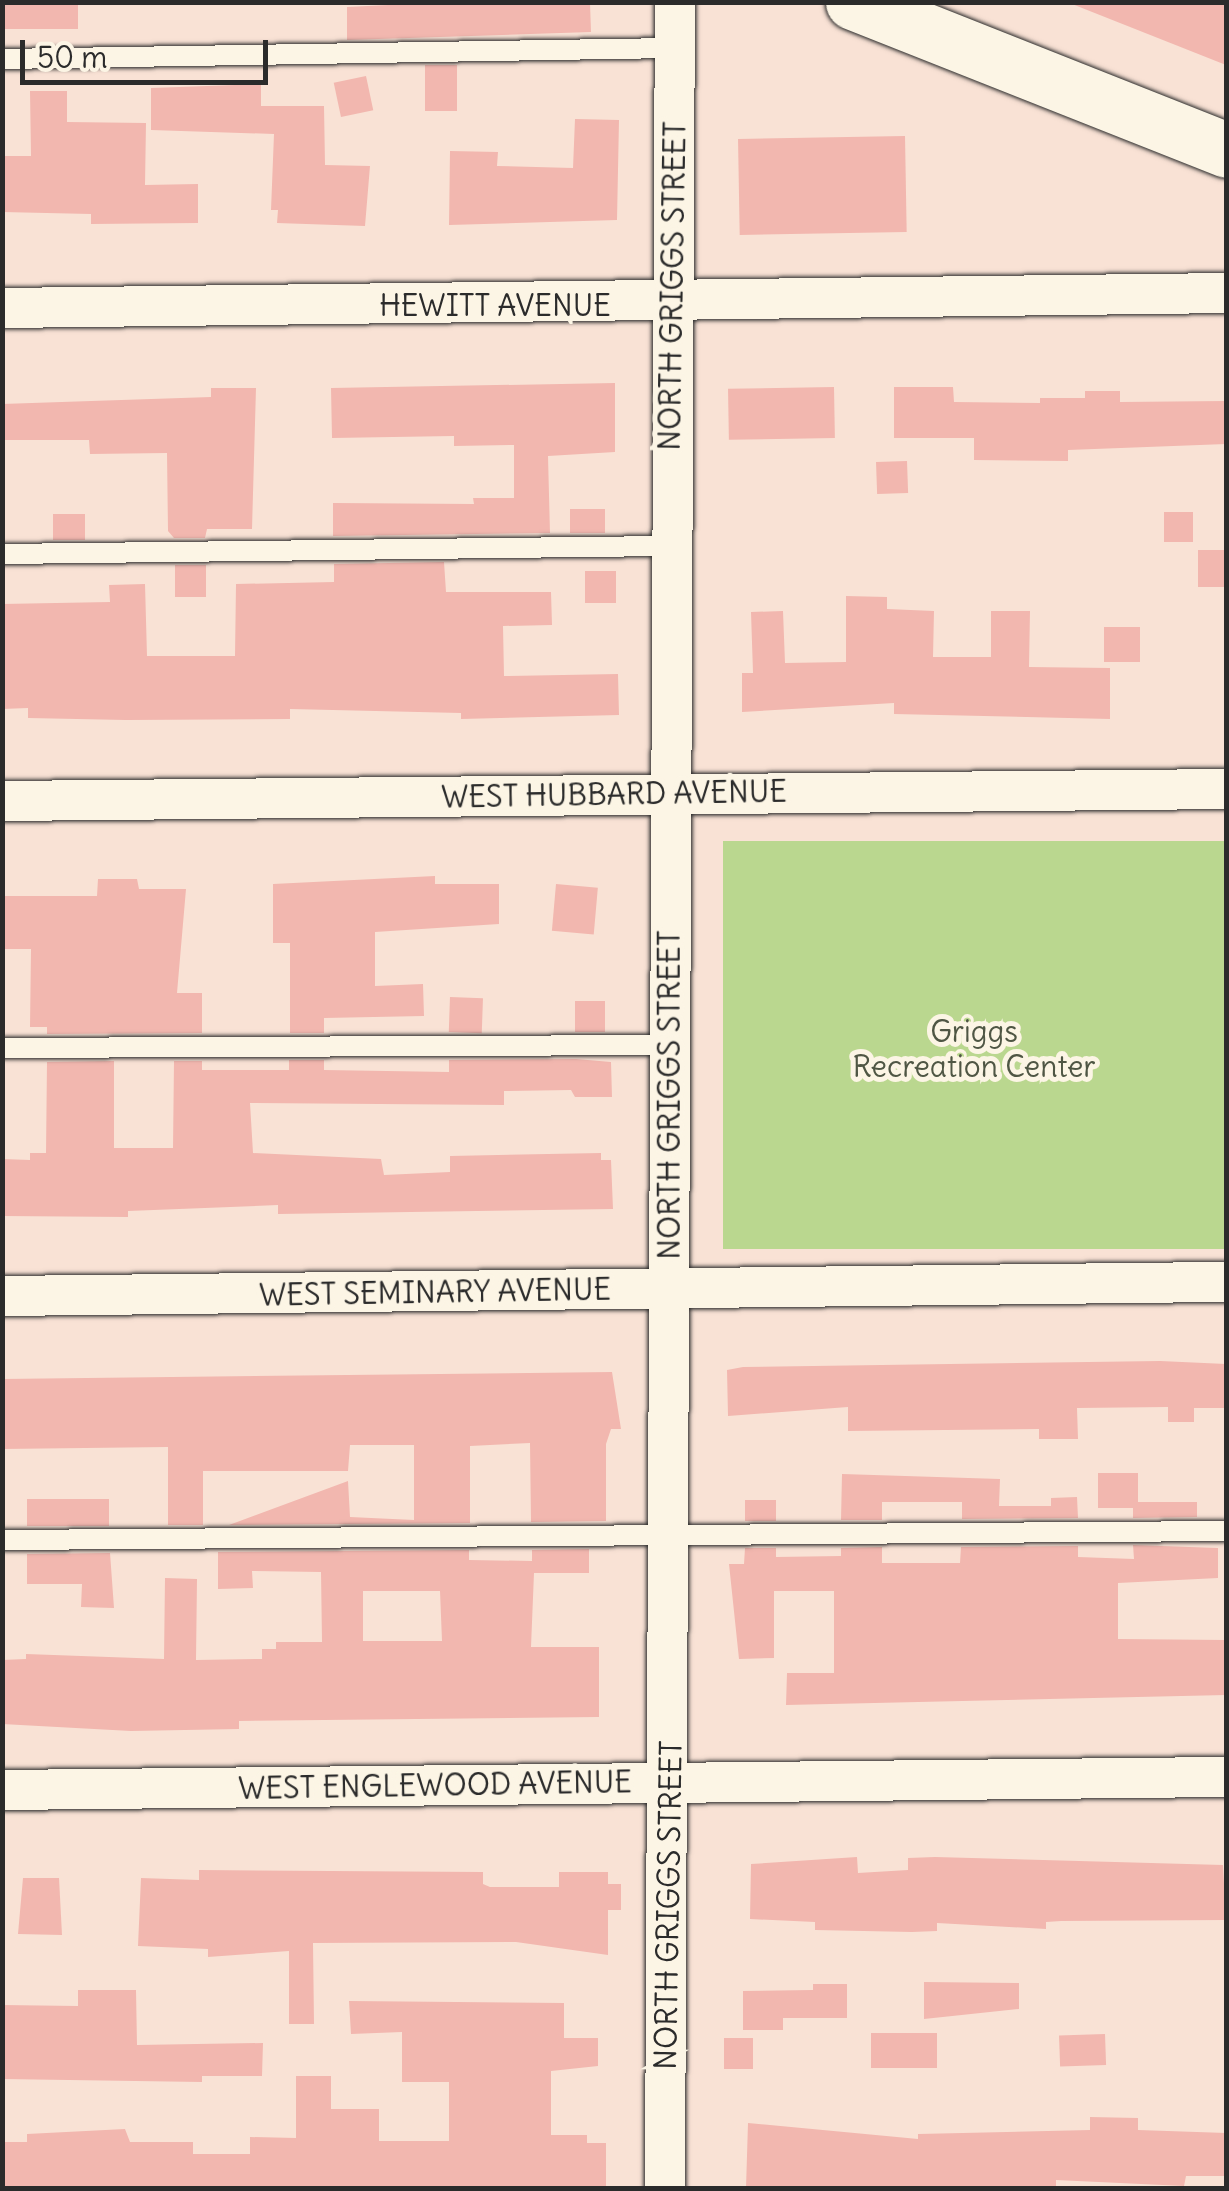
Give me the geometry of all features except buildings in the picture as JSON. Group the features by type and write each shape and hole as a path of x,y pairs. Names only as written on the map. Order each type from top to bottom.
{"main road":[{"path":"852,2 1226,150"}],"street":[{"name":"NORTH GRIGGS STREET","path":"665,2188 671,1536 670,303 675,2"},
{"name":"HEWITT AVENUE","path":"2,308 670,303 1226,293"},
{"name":"WEST HUBBARD AVENUE","path":"2,802 1226,789"},
{"name":"WEST SEMINARY AVENUE","path":"2,1296 1226,1282"},
{"name":"WEST ENGLEWOOD AVENUE","path":"2,1790 1226,1776"}],"lane":[{"path":"2,59 674,48"},
{"path":"2,554 669,546"},
{"path":"2,1048 669,1045"},
{"path":"2,1540 1226,1530"}],"green space":[{"name":"Griggs Recreation Center","path":"723,841 1226,841 1226,1249 723,1249"}]}
